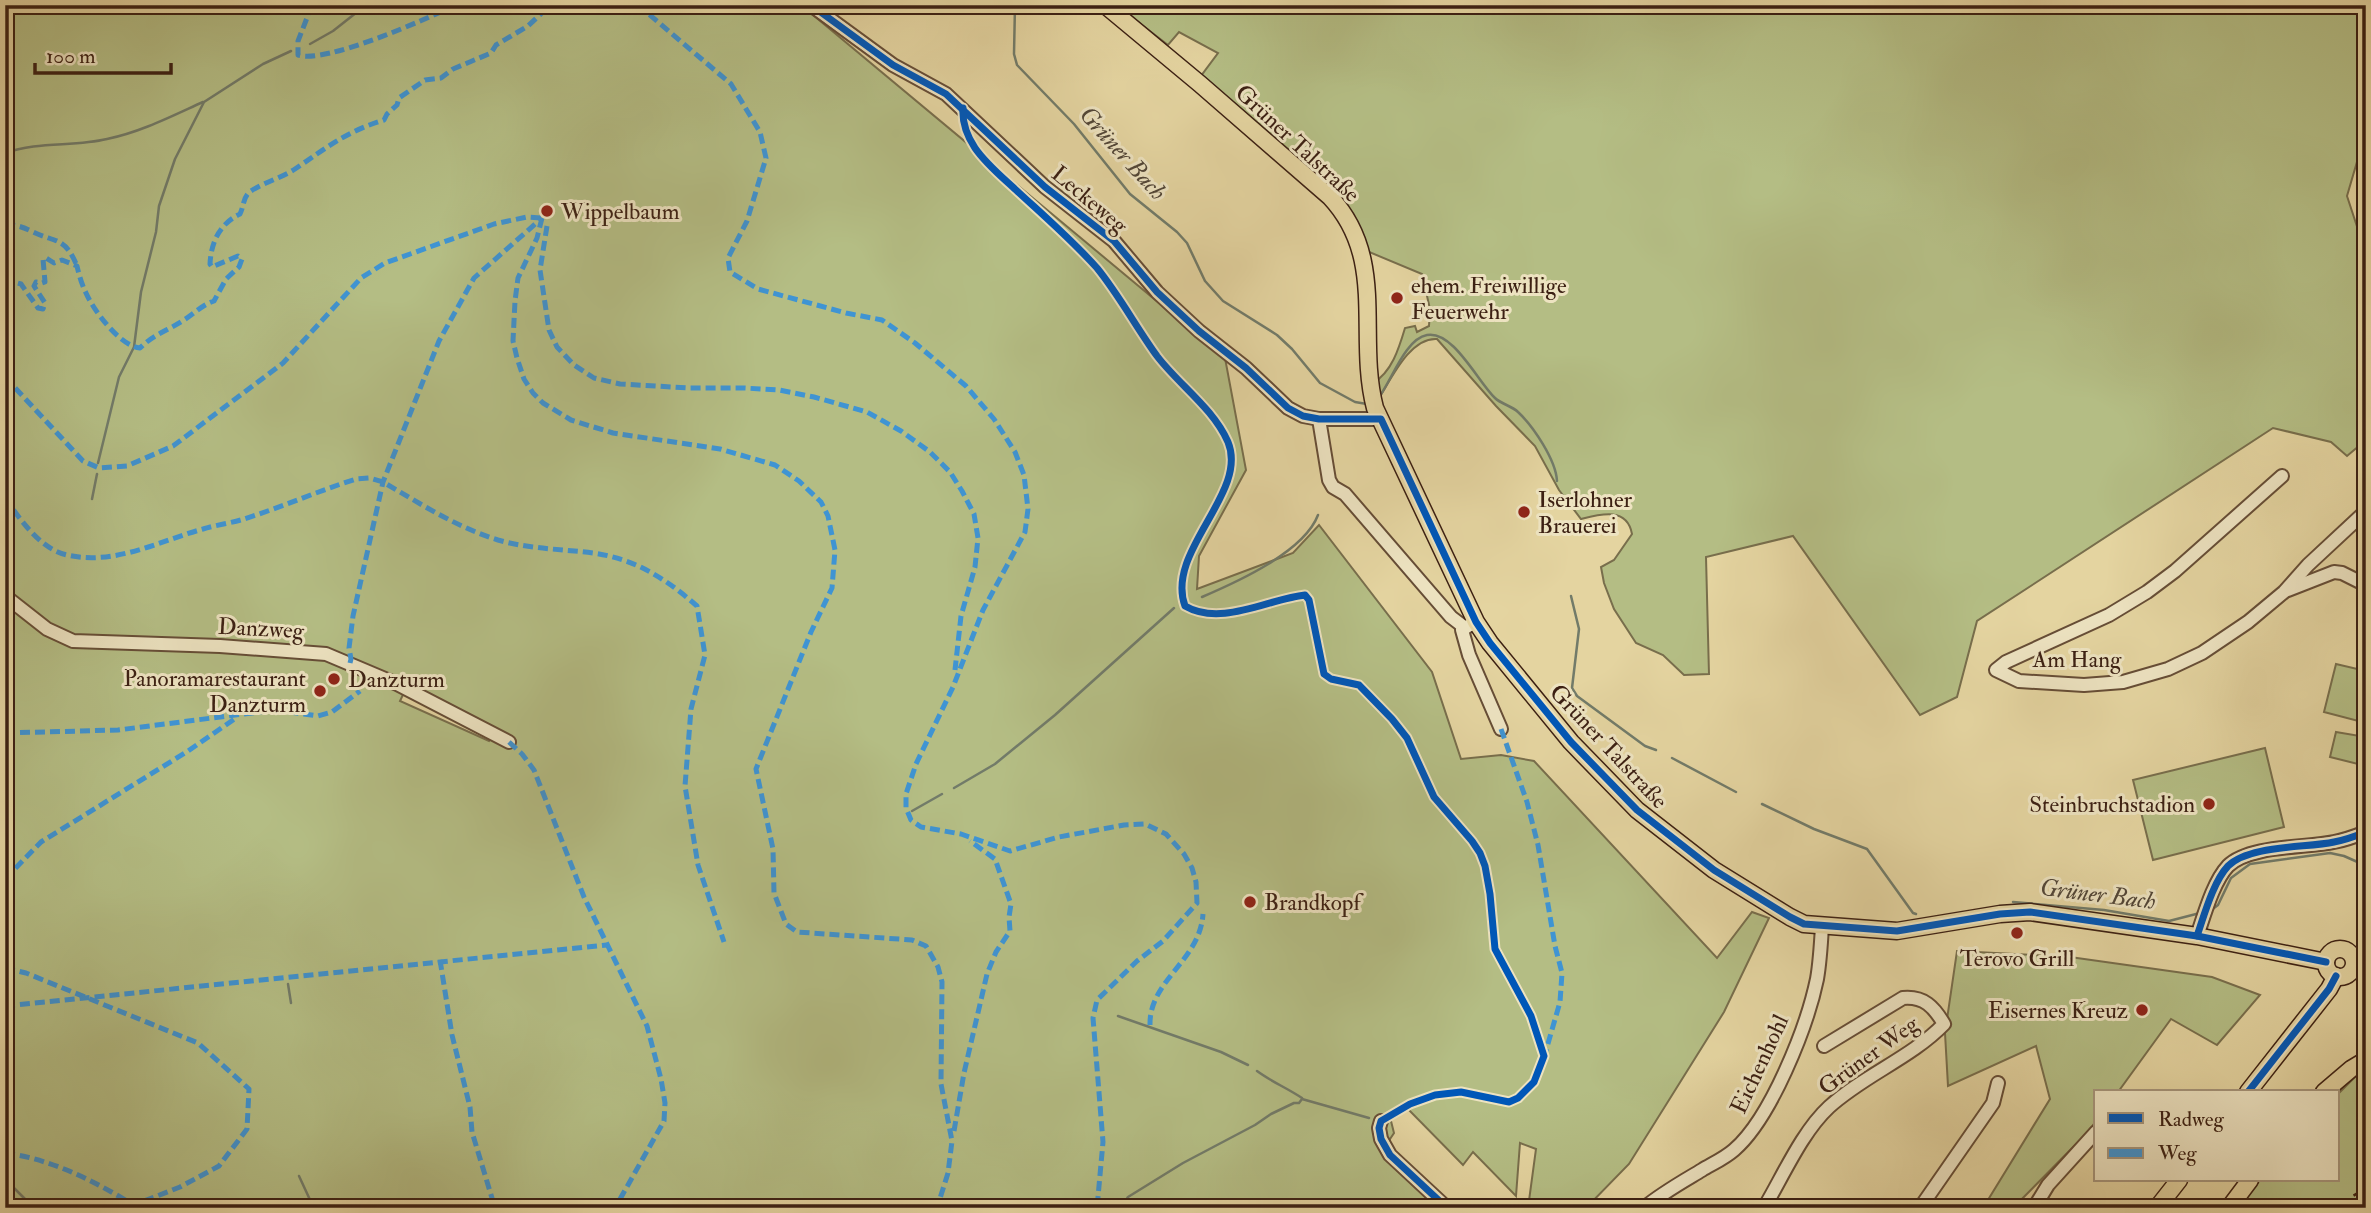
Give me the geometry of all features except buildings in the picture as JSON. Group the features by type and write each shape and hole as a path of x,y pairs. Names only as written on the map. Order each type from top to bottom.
{"main road":[{"name":"Grüner Talstraße","path":"1105,5 1330,197 1345,215 1357,237 1366,274 1376,407 1470,624 1490,643 1572,742 1637,810 1675,841 1730,881 1804,924 1897,931 2000,914 2030,912 2197,936 2326,962"},
{"path":"2334,950 2343,950 2360,966 2347,975 2336,976 2328,971 2326,962 2334,950"},
{"path":"2250,1090 2329,989 2336,976"},
{"path":"2326,1090 2366,1060"},
{"path":"2157,1208 2177,1182"},
{"path":"2229,1208 2248,1182"}],"street":[{"name":"Leckeweg","path":"811,5 893,65 946,94 1045,187 1114,241 1157,292 1199,331 1246,368 1288,408 1303,416 1319,419 1376,407"},
{"path":"1319,419 1329,480 1333,487 1345,494 1451,617 1470,624 1463,633 1469,655 1500,729"},
{"name":"Am Hang","path":"2282,476 2147,592 2109,615 2006,662 1996,670 2019,681 2084,684 2123,682 2168,669 2202,653 2248,622 2284,592 2308,565 2366,510"},
{"path":"2284,592 2334,572 2366,585"},
{"name":"Danzweg","path":"5,596 47,629 73,641 220,646 326,654 397,684 509,742"},
{"path":"2197,936 2222,874 2235,861 2258,853 2334,842 2366,832"},
{"name":"Eichenhohl","path":"1644,1208 1663,1193 1730,1153 1744,1141 1753,1128 1790,1059 1809,1006 1817,979 1822,926"},
{"name":"Grüner Weg","path":"1764,1208 1809,1132 1829,1108 1933,1036 1944,1024 1928,1003 1908,997 1891,1004 1824,1046"},
{"path":"1920,1208 1993,1103 1998,1083"},
{"path":"1381,1121 1381,1139 1390,1156 1447,1208"},
{"path":"2034,1208 2048,1185 2094,1134"}],"green space":[{"path":"5,5 801,5 1225,358 1246,470 1199,556 1197,589 1293,553 1319,525 1432,672 1461,759 1501,755 1534,761 1717,958 1752,912 1769,918 1724,1012 1629,1164 1586,1208 1528,1208 1536,1149 1520,1143 1516,1196 1473,1152 1463,1165 1407,1108 1390,1117 1394,1133 1382,1151 1441,1208 5,1208","holes":["407,686 497,730 489,741 400,701"]},
{"path":"1116,5 2366,5 2366,131 2347,196 2366,254 2366,440 2347,456 2331,442 2273,428 1977,621 1957,697 1920,715 1793,536 1706,557 1709,674 1684,675 1663,655 1636,643 1614,609 1604,583 1601,567 1614,560 1632,534 1629,525 1619,516 1612,514 1581,519 1559,490 1535,446 1437,339 1427,340 1409,353 1376,403 1373,383 1390,366 1405,328 1415,326 1417,332 1429,326 1430,309 1422,274 1362,249 1352,224 1198,80 1218,53 1179,32 1168,45"},
{"path":"2336,664 2366,671 2366,723 2324,712"},
{"path":"2336,732 2366,737 2366,766 2330,757"},
{"name":"Steinbruchstadion","path":"2265,748 2284,827 2153,860 2133,780"},
{"path":"1957,951 2070,957 2212,977 2260,995 2217,1045 2171,1019 2119,1090 2094,1090 2094,1124 2013,1208 1983,1208 2050,1099 2036,1046 1948,1086 1945,1033"},
{"path":"2366,1069 2366,1208 2238,1208 2258,1182 2340,1182 2340,1092"}],"waterway":[{"path":"310,44 333,31 366,5"},
{"name":"Grüner Bach","path":"1015,5 1014,54 1017,65 1074,124 1130,194 1187,243 1205,281 1223,301 1277,335 1320,383 1355,402 1367,404"},
{"path":"98,463 119,377 134,347 141,292 156,232 159,206 175,159 204,102 263,64 291,51"},
{"path":"5,153 30,147 120,136 203,102"},
{"path":"2361,233 2360,214 2366,186"},
{"path":"2362,252 2366,266"},
{"name":"Grüner Bach","path":"1379,397 1406,352 1419,338 1427,335 1446,340 1495,398 1524,418 1553,463 1557,481"},
{"path":"92,499 97,474"},
{"path":"1202,597 1250,574 1284,553 1310,529 1318,515"},
{"name":"Grüner Bach","path":"1571,596 1579,629 1572,688 1577,696 1645,746 1656,750"},
{"path":"954,788 995,764 1055,715 1174,608"},
{"name":"Grüner Bach","path":"1672,758 1736,792"},
{"path":"912,811 942,794"},
{"name":"Grüner Bach","path":"1762,804 1814,829 1867,849 1916,914"},
{"name":"Grüner Bach","path":"2210,911 2218,905 2231,878 2250,864 2330,853 2362,864"},
{"name":"Grüner Bach","path":"2013,902 2104,910 2169,921 2200,913"},
{"path":"288,984 291,1003"},
{"path":"1118,1016 1221,1052 1248,1065"},
{"path":"1257,1071 1302,1098"},
{"path":"1121,1208 1128,1197 1183,1163 1271,1114 1299,1103 1302,1099 1369,1118"},
{"path":"299,1176 316,1208"},
{"path":"5,1179 34,1208"}],"railway":[{"path":"2333,1208 2366,1188"}],"marked path":[{"path":"312,5 298,41 298,55 312,56 352,47 456,5"},
{"path":"5,303 12,298 11,285 14,282 21,284 38,308 43,309 45,303 34,286 36,282 45,282 43,259 54,263 62,260 77,266 90,300 108,326 124,341 140,348 214,301 226,279 239,267 242,259 238,256 212,267 210,264 214,242 227,223 240,214 248,193 290,172 348,135 384,120 397,105 399,98 425,80 441,78 453,69 491,53 496,45 528,26 546,9 563,5"},
{"path":"638,5 731,84 760,132 766,158 747,221 728,258 730,272 758,289 882,320 915,343 966,386 994,419 1015,452 1024,475 1028,509 1025,532 983,610 953,687 916,764 906,794 906,808 911,820 921,827 961,834 1010,851 1059,837 1124,825 1145,824 1166,834 1184,854 1192,868 1197,903 1163,941 1137,961 1097,1000 1093,1018 1103,1142 1097,1208"},
{"path":"5,377 83,461 99,468 127,466 173,446 283,363 361,278 385,263 494,224 527,217 542,218"},
{"path":"542,218 537,238 518,278 515,301 513,341 524,379 533,393 543,403 571,420 613,433 720,449 775,465 799,481 821,502 828,516 835,550 832,588 811,632 756,769 773,849 774,893 786,924 797,932 912,940 926,946 938,967 942,982 941,1084 952,1141 948,1173 937,1208"},
{"path":"350,663 353,616 383,482 439,341 474,278 542,218"},
{"path":"5,224 60,242 77,266"},
{"path":"547,226 540,270 549,330 557,347 574,365 594,378 620,384 779,390 814,397 867,412 901,431 930,452 950,472 974,514 978,538 975,567 961,616 955,670"},
{"path":"5,498 17,515 48,547 67,555 85,558 136,551 244,519 356,479 370,478 383,482 483,535 521,545 609,556 637,565 662,579 697,606 705,655 691,709 685,786 698,865 724,942"},
{"path":"5,733 118,730 275,710 318,716 332,712 360,691"},
{"path":"5,879 41,842 236,718"},
{"path":"1501,729 1527,802 1538,845 1562,973 1560,1002 1545,1054"},
{"path":"509,742 534,770 584,897 647,1026 661,1079 665,1103 664,1121 615,1208"},
{"path":"954,1131 964,1073 987,974 996,952 1010,931 1011,904 995,859 970,841"},
{"path":"1150,1025 1157,995 1193,945 1203,914"},
{"path":"5,1006 607,945"},
{"path":"440,960 452,1035 470,1107 472,1132 495,1208"},
{"path":"5,968 26,973 198,1043 249,1089 247,1129 219,1166 180,1187 134,1205"},
{"path":"5,1153 23,1156 74,1173 138,1208"}],"cycle path":[{"path":"811,5 893,65 946,94 1045,187 1114,241 1157,292 1199,331 1246,368 1288,408 1303,416 1319,419 1381,419 1476,622 1490,643 1571,742 1637,810 1714,870 1804,924 1897,931 2000,914 2030,912 2197,936 2326,962"},
{"path":"963,108 966,129 979,154 1097,268 1157,356 1205,407 1228,442 1231,461 1227,481 1186,564 1182,585 1185,606 1199,612 1229,613 1305,595 1309,600 1324,674 1331,679 1359,685 1392,719 1407,738 1434,797 1480,853 1490,894 1495,949 1531,1016 1544,1056 1534,1082 1518,1098 1509,1102 1461,1092 1435,1095 1410,1104 1381,1121 1381,1139 1390,1155 1447,1208"},
{"path":"2197,936 2218,881 2228,866 2237,859 2278,848 2338,841 2366,832"},
{"path":"2250,1090 2329,989 2336,976"}],"place":[{"name":"Wippelbaum","path":"547,211"},
{"name":"ehem. Freiwillige Feuerwehr","path":"1397,298"},
{"name":"Iserlohner Brauerei","path":"1524,512"},
{"name":"Danzturm","path":"334,679"},
{"name":"Panoramarestaurant Danzturm","path":"320,691"},
{"name":"Steinbruchstadion","path":"2209,804"},
{"name":"Brandkopf","path":"1250,902"},
{"name":"Terovo Grill","path":"2017,933"},
{"name":"Eisernes Kreuz","path":"2142,1010"}]}
